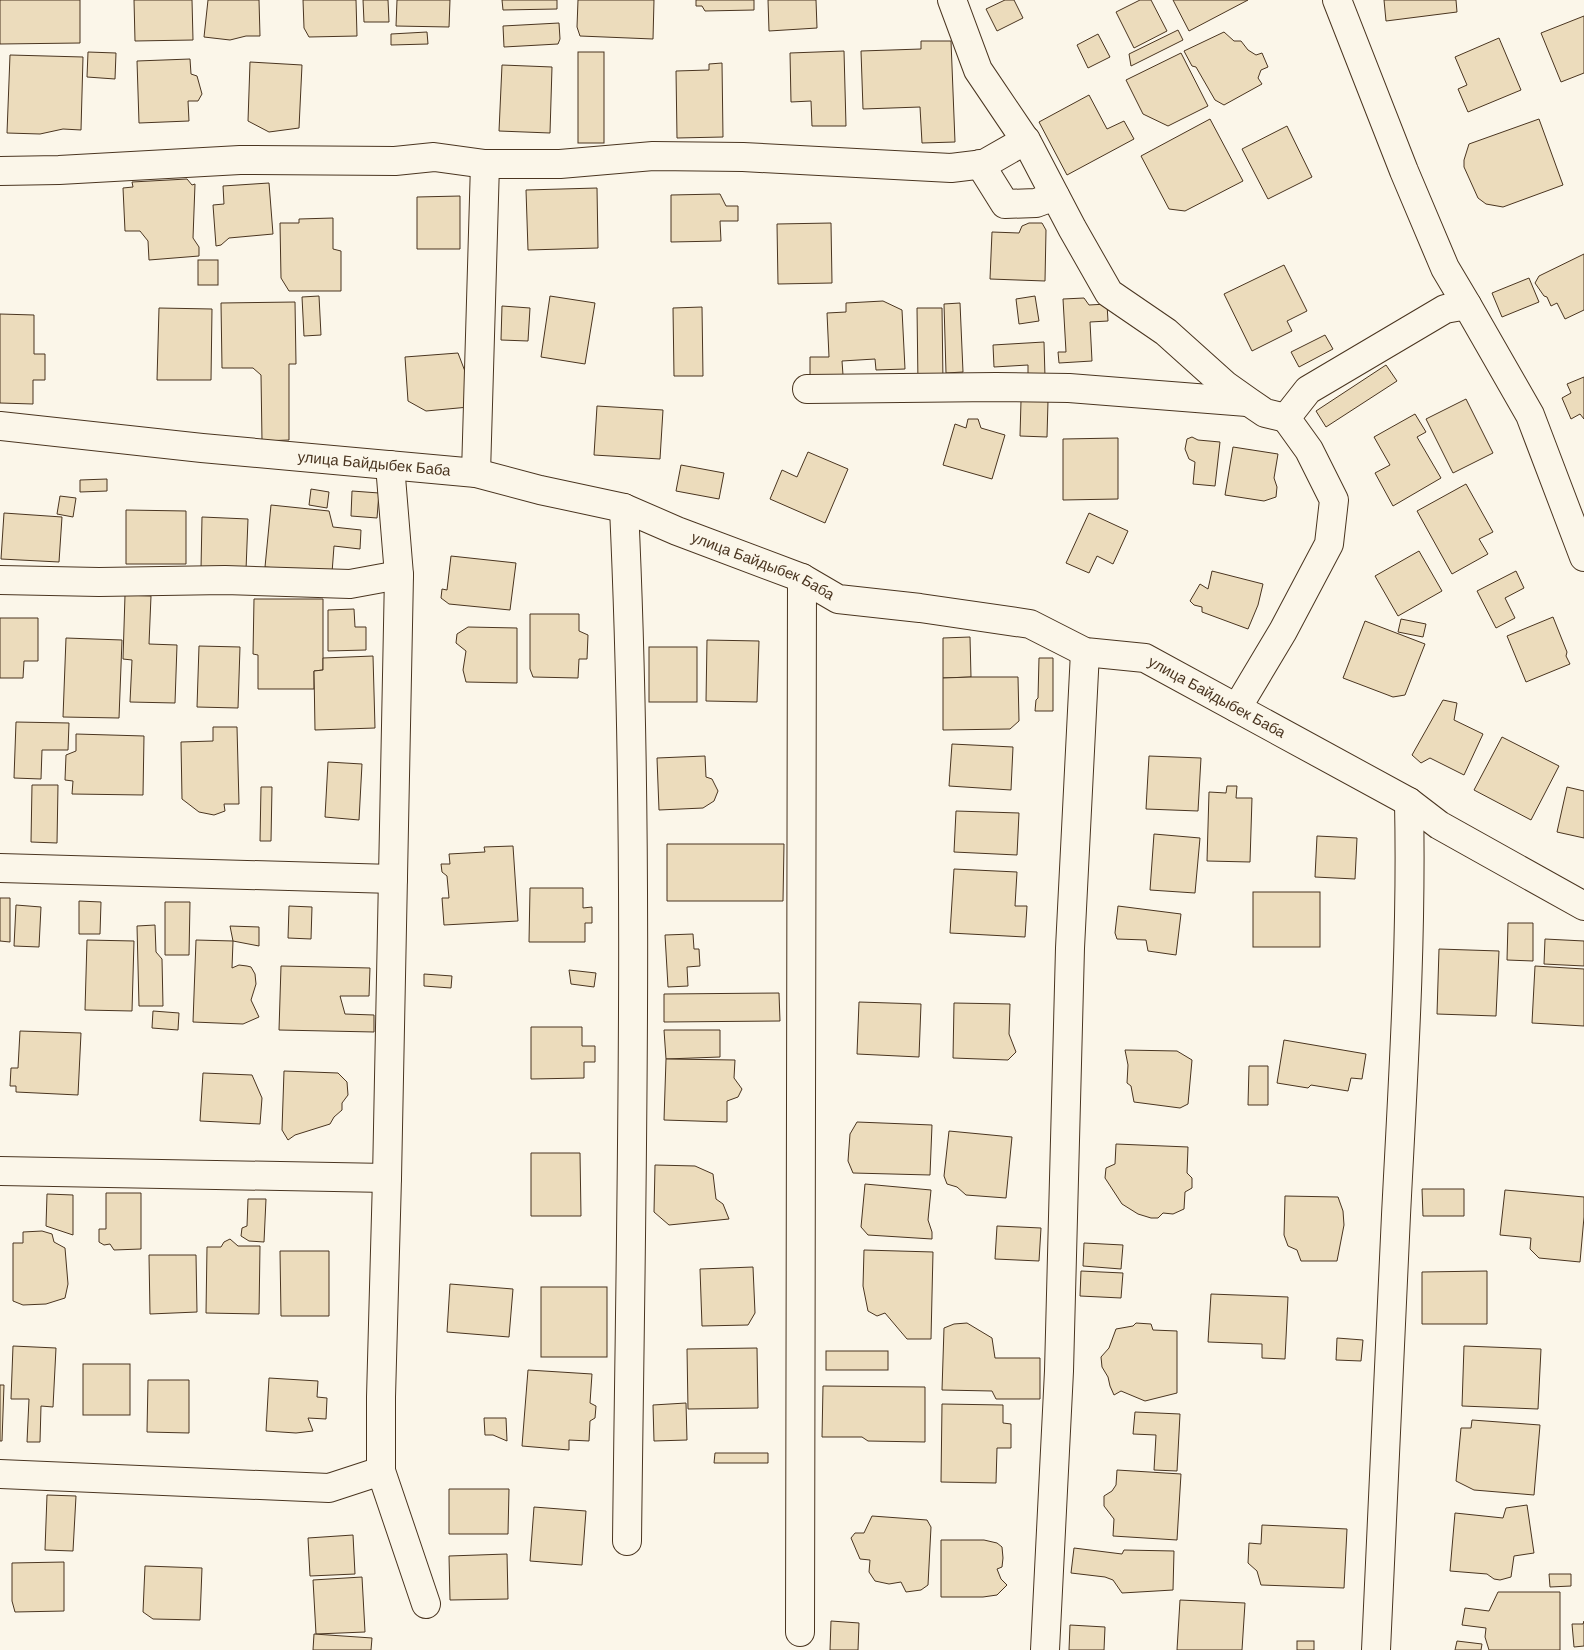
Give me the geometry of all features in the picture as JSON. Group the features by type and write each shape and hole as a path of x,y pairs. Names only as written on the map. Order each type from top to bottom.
{"street":[{"path":"952,0 978,70 1026,140 1109,293 1166,332 1225,385 1249,402 1265,413 1286,418 1309,450 1334,500 1328,544 1283,632 1237,708"},
{"path":"1337,0 1404,171 1445,268 1530,415 1584,556"},
{"path":"0,171 59,170 240,160 395,161 434,158 485,164 560,164 652,156 743,157 951,168 984,164 1026,140"},
{"path":"476,472 485,164"},
{"path":"980,164 1005,204 1036,203 1055,196"},
{"path":"1286,418 1308,390 1444,310 1467,305"},
{"path":"807,389 1069,388 1249,402"},
{"name":"улица Байдыбек Баба","path":"0,426 202,448 476,472 540,490 624,508 677,531 802,578 838,599 920,608 1030,624 1086,652 1145,658 1409,802 1439,825 1584,906"},
{"path":"390,465 399,575 381,1396 381,1471 426,1604"},
{"path":"624,508 629,624 633,816 627,1541"},
{"path":"0,580 99,582 225,580 350,584 399,575"},
{"path":"800,1632 802,578"},
{"path":"1045,1650 1059,1371 1070,948 1086,652"},
{"path":"1376,1650 1411,875 1409,802"},
{"path":"0,868 392,879"},
{"path":"0,1171 387,1178"},
{"path":"0,1474 329,1488 381,1471"}],"building":[{"path":"0,0 80,0 80,43 0,44"},
{"path":"134,0 192,0 193,40 135,41"},
{"path":"208,0 259,0 260,36 246,36 230,40 204,37"},
{"path":"303,0 356,0 357,36 309,37 304,28"},
{"path":"363,0 388,0 389,22 364,22"},
{"path":"397,0 450,0 449,27 396,26"},
{"path":"502,0 557,0 557,9 503,10"},
{"path":"578,0 654,0 653,39 580,36 577,27"},
{"path":"696,0 754,0 754,10 705,11 702,6 696,6"},
{"path":"768,0 816,0 817,28 769,31"},
{"path":"1005,0 1014,0 1023,18 997,31 986,9"},
{"path":"1140,0 1151,0 1167,31 1134,48 1116,12"},
{"path":"1173,0 1248,0 1189,31"},
{"path":"1384,0 1456,0 1457,12 1386,21"},
{"path":"1584,16 1584,73 1561,82 1541,33"},
{"path":"559,23 560,39 558,44 504,47 503,26"},
{"path":"1178,30 1183,40 1131,66 1129,54"},
{"path":"427,32 428,44 391,45 391,34"},
{"path":"1224,32 1234,41 1241,41 1248,50 1256,55 1262,53 1268,67 1261,70 1258,78 1262,84 1224,105 1215,100 1196,67 1192,66 1184,51"},
{"path":"1098,34 1110,57 1088,68 1077,45"},
{"path":"1499,38 1521,90 1468,112 1458,89 1467,85 1455,57"},
{"path":"921,41 951,41 955,142 922,143 920,107 863,109 861,51 921,49"},
{"path":"844,51 846,126 812,126 811,101 791,102 790,53"},
{"path":"88,52 116,53 115,79 87,77"},
{"path":"578,52 604,52 604,143 578,143"},
{"path":"1181,53 1208,106 1168,126 1143,114 1126,80"},
{"path":"10,55 83,57 81,130 63,129 40,134 7,133"},
{"path":"190,59 191,74 197,76 202,94 198,101 188,101 189,121 139,123 137,61"},
{"path":"250,62 302,65 299,128 269,132 248,121"},
{"path":"722,63 723,137 677,138 676,71 709,70 709,64"},
{"path":"502,65 552,67 550,133 499,131"},
{"path":"1089,95 1107,129 1124,121 1134,139 1067,175 1039,122"},
{"path":"1210,119 1243,181 1185,211 1169,209 1141,156"},
{"path":"1539,119 1563,185 1503,207 1486,204 1478,198 1464,167 1469,144"},
{"path":"1287,126 1312,177 1268,199 1242,149"},
{"path":"187,179 192,185 195,184 193,238 199,247 199,256 149,260 148,241 140,231 125,231 123,188 133,187 132,182"},
{"path":"269,183 273,234 229,238 221,245 216,246 213,205 224,204 223,186"},
{"path":"597,188 598,248 528,250 526,190"},
{"path":"720,194 726,206 738,206 738,221 720,221 721,241 671,242 671,195"},
{"path":"460,196 460,249 417,249 417,197"},
{"path":"333,218 333,249 341,251 341,291 289,291 281,278 280,223 299,223 299,219"},
{"path":"831,223 832,283 778,284 777,224"},
{"path":"1029,223 1042,223 1046,230 1045,281 990,279 992,232 1019,233 1022,226"},
{"path":"1584,254 1584,310 1565,319 1557,303 1551,306 1547,297 1544,296 1535,283 1539,276"},
{"path":"198,260 218,260 218,285 198,285"},
{"path":"1284,265 1307,311 1287,321 1292,331 1252,351 1224,294"},
{"path":"1529,278 1539,302 1502,317 1492,293"},
{"path":"319,296 321,335 304,336 302,297"},
{"path":"550,296 595,303 585,364 541,357"},
{"path":"1035,296 1039,321 1019,324 1016,299"},
{"path":"1084,298 1089,305 1107,304 1108,321 1090,322 1092,361 1059,363 1058,352 1066,352 1063,299"},
{"path":"883,301 902,310 905,369 876,370 875,359 842,361 843,375 810,376 810,357 829,357 827,313 846,312 846,303"},
{"path":"295,302 296,364 289,364 289,440 262,441 261,375 253,368 222,368 221,303"},
{"path":"960,303 963,372 946,373 944,304"},
{"path":"502,306 530,308 528,341 501,340"},
{"path":"702,307 703,376 674,376 673,308"},
{"path":"159,308 212,309 211,380 157,380"},
{"path":"917,308 942,308 943,383 918,384"},
{"path":"0,314 34,315 34,354 45,354 45,380 33,380 33,404 0,403"},
{"path":"1325,335 1333,349 1299,367 1291,352"},
{"path":"1044,342 1045,377 1028,378 1028,365 994,367 993,345"},
{"path":"458,353 466,374 469,407 426,411 408,401 405,357"},
{"path":"1386,365 1397,381 1326,427 1316,411"},
{"path":"1584,377 1584,419 1580,414 1571,419 1562,398 1571,393 1567,384"},
{"path":"1466,399 1493,453 1453,473 1426,419"},
{"path":"1021,401 1048,401 1047,437 1020,436"},
{"path":"597,406 663,410 660,459 594,455"},
{"path":"1415,414 1426,432 1417,437 1441,478 1393,506 1375,473 1390,465 1374,437"},
{"path":"968,419 978,419 981,428 1005,435 992,479 943,465 955,424 966,428"},
{"path":"1192,437 1198,440 1220,442 1215,486 1193,484 1195,462 1189,459 1185,449 1187,439"},
{"path":"1118,438 1118,499 1063,500 1063,439"},
{"path":"1233,447 1278,454 1274,478 1277,487 1276,497 1264,501 1225,495"},
{"path":"808,452 848,469 825,523 770,499 782,470 797,477"},
{"path":"681,465 724,473 719,499 676,491"},
{"path":"107,479 107,491 80,492 80,480"},
{"path":"1466,484 1493,532 1479,539 1488,554 1452,574 1417,511"},
{"path":"311,489 329,492 327,508 309,505"},
{"path":"352,491 379,493 377,518 351,516"},
{"path":"60,496 76,498 73,517 57,514"},
{"path":"271,505 329,511 333,527 361,530 360,549 334,546 332,573 265,567"},
{"path":"126,510 186,511 186,564 126,564"},
{"path":"4,513 62,517 59,562 1,559"},
{"path":"1089,513 1128,531 1113,564 1097,556 1089,573 1066,563"},
{"path":"202,517 248,519 246,570 201,569"},
{"path":"1419,551 1442,591 1398,616 1375,576"},
{"path":"451,556 516,563 510,610 449,604 441,598 442,589 447,590"},
{"path":"1212,571 1263,584 1258,605 1248,629 1202,612 1202,607 1194,605 1190,601 1200,584 1208,589"},
{"path":"1516,571 1524,588 1505,598 1515,618 1496,628 1477,591"},
{"path":"125,595 151,596 149,644 177,645 175,703 130,702 132,660 123,659"},
{"path":"254,599 323,599 323,670 314,671 314,689 258,689 258,655 253,654"},
{"path":"354,609 355,627 366,627 366,650 328,651 328,610"},
{"path":"530,614 579,614 579,631 588,635 587,659 579,659 578,678 533,677 530,669"},
{"path":"1553,617 1570,664 1526,682 1507,636"},
{"path":"0,618 38,618 38,661 24,661 23,678 0,678"},
{"path":"1401,619 1426,624 1423,637 1398,632"},
{"path":"1365,621 1425,644 1405,695 1393,697 1343,678"},
{"path":"468,627 517,628 517,683 466,682 463,670 466,651 456,643 457,634"},
{"path":"970,637 971,677 943,678 943,638"},
{"path":"66,638 122,640 119,718 63,717"},
{"path":"707,640 759,641 757,702 706,701"},
{"path":"199,646 240,647 238,708 197,707"},
{"path":"649,647 697,647 697,702 649,702"},
{"path":"373,656 375,728 315,730 314,671 323,670 323,658"},
{"path":"1039,658 1053,658 1053,711 1035,711 1038,698"},
{"path":"1018,677 1019,721 1010,729 943,730 943,678"},
{"path":"1443,700 1457,703 1454,720 1483,734 1464,775 1430,758 1421,763 1412,755"},
{"path":"16,722 69,723 68,750 42,750 41,779 14,778"},
{"path":"213,727 237,727 239,804 224,804 225,811 214,815 199,812 182,799 181,742 213,741"},
{"path":"76,734 144,736 143,795 72,794 73,781 65,780 66,755 76,751"},
{"path":"1502,737 1559,766 1531,820 1474,790"},
{"path":"952,744 1013,747 1011,790 949,786"},
{"path":"705,756 706,777 712,779 718,791 714,801 703,808 659,810 657,758"},
{"path":"1149,756 1201,758 1198,811 1146,809"},
{"path":"328,762 362,764 359,820 325,817"},
{"path":"32,785 58,785 57,843 31,842"},
{"path":"1227,786 1237,786 1236,798 1252,798 1250,862 1207,861 1209,792 1226,793"},
{"path":"261,787 272,787 271,841 260,841"},
{"path":"1567,787 1584,791 1584,838 1557,832"},
{"path":"956,811 1019,813 1017,855 954,852"},
{"path":"1154,834 1200,838 1195,893 1150,890"},
{"path":"1317,836 1357,838 1355,879 1315,877"},
{"path":"667,844 784,844 783,901 667,901"},
{"path":"513,846 518,921 444,925 442,898 449,898 447,876 442,872 441,864 450,864 449,854 485,852 484,847"},
{"path":"954,869 1017,872 1015,906 1027,906 1025,937 950,933"},
{"path":"530,888 583,888 583,908 592,907 592,923 585,923 585,942 529,942"},
{"path":"1253,892 1320,892 1320,947 1253,947"},
{"path":"0,898 10,898 10,942 0,941"},
{"path":"79,901 101,902 100,934 79,934"},
{"path":"165,902 190,902 189,955 165,955"},
{"path":"16,905 41,907 39,947 14,946"},
{"path":"289,906 312,907 311,939 288,938"},
{"path":"1118,906 1181,914 1176,955 1148,951 1146,940 1117,939 1115,933"},
{"path":"1508,923 1533,923 1533,961 1507,960"},
{"path":"155,925 156,952 162,959 163,1006 139,1006 137,926"},
{"path":"230,926 259,927 259,946 233,941"},
{"path":"693,934 694,949 699,949 700,966 687,967 688,986 668,987 665,935"},
{"path":"1545,939 1584,941 1584,966 1544,964"},
{"path":"87,940 134,941 132,1011 85,1010"},
{"path":"196,940 233,941 232,968 239,965 251,967 255,974 256,984 251,1000 259,1017 243,1024 193,1022"},
{"path":"1439,949 1499,951 1496,1016 1437,1014"},
{"path":"281,966 370,968 369,996 340,996 345,1014 374,1015 374,1032 279,1030"},
{"path":"1535,966 1584,969 1584,1026 1532,1023"},
{"path":"569,970 596,973 594,987 571,984"},
{"path":"424,974 452,976 451,988 424,986"},
{"path":"779,993 780,1021 664,1022 664,994"},
{"path":"859,1002 921,1004 919,1057 857,1054"},
{"path":"954,1003 1010,1004 1009,1034 1016,1052 1008,1060 953,1058"},
{"path":"153,1011 179,1013 178,1030 152,1028"},
{"path":"531,1027 582,1027 582,1046 595,1046 595,1062 584,1062 584,1078 531,1079"},
{"path":"664,1030 720,1030 720,1057 666,1059"},
{"path":"20,1031 81,1033 78,1095 16,1092 16,1086 10,1086 11,1068 18,1068"},
{"path":"1284,1040 1366,1054 1362,1079 1351,1078 1348,1091 1311,1085 1308,1088 1277,1083"},
{"path":"1125,1050 1177,1051 1192,1060 1188,1104 1180,1108 1134,1102 1131,1086 1127,1083 1128,1065"},
{"path":"666,1059 735,1060 734,1078 742,1089 738,1097 727,1101 727,1122 664,1120"},
{"path":"1249,1066 1268,1066 1268,1105 1248,1105"},
{"path":"284,1071 338,1073 347,1082 348,1095 342,1103 342,1110 334,1117 330,1124 295,1135 288,1140 282,1130"},
{"path":"203,1073 252,1075 262,1098 260,1124 200,1121"},
{"path":"857,1122 932,1125 930,1175 853,1173 848,1161 850,1134"},
{"path":"949,1131 1012,1137 1006,1198 966,1195 957,1187 947,1184 944,1176"},
{"path":"1116,1144 1188,1147 1187,1173 1192,1178 1192,1188 1185,1192 1184,1209 1173,1214 1163,1213 1158,1218 1151,1218 1138,1214 1122,1204 1105,1178 1106,1168 1115,1164"},
{"path":"531,1153 580,1153 581,1216 531,1216"},
{"path":"655,1165 695,1166 713,1174 716,1199 723,1204 729,1219 669,1225 654,1212"},
{"path":"865,1184 931,1190 928,1220 932,1239 868,1235 861,1227"},
{"path":"1422,1189 1464,1189 1464,1216 1423,1216"},
{"path":"1505,1190 1584,1197 1580,1262 1539,1258 1530,1249 1531,1238 1500,1235"},
{"path":"106,1193 141,1193 141,1249 114,1250 110,1244 104,1245 99,1242 99,1229 106,1229"},
{"path":"47,1194 73,1195 73,1235 46,1226"},
{"path":"1285,1196 1338,1197 1343,1211 1344,1225 1337,1261 1301,1261 1297,1250 1288,1246 1284,1235"},
{"path":"248,1199 266,1199 264,1242 249,1241 241,1236 242,1228 247,1226"},
{"path":"997,1226 1041,1228 1039,1261 995,1259"},
{"path":"42,1231 52,1234 54,1242 65,1248 68,1284 65,1298 46,1304 23,1305 13,1301 13,1243 23,1243 23,1232"},
{"path":"230,1239 238,1246 260,1246 259,1314 206,1313 207,1247 221,1247 224,1242"},
{"path":"1084,1243 1123,1245 1121,1269 1083,1266"},
{"path":"864,1250 933,1252 931,1339 907,1339 885,1313 877,1316 868,1311 863,1286"},
{"path":"280,1251 329,1251 329,1316 281,1316"},
{"path":"149,1255 196,1255 197,1312 150,1314"},
{"path":"753,1267 755,1313 748,1325 702,1326 700,1269"},
{"path":"1081,1271 1123,1273 1121,1298 1080,1296"},
{"path":"1487,1271 1487,1324 1422,1324 1422,1272"},
{"path":"450,1284 513,1289 509,1337 447,1332"},
{"path":"541,1287 607,1287 607,1357 541,1357"},
{"path":"1211,1294 1288,1297 1285,1359 1262,1358 1262,1344 1208,1342"},
{"path":"967,1323 992,1338 995,1358 1040,1358 1040,1399 996,1399 992,1391 942,1390 944,1328 954,1324"},
{"path":"1136,1323 1151,1324 1153,1330 1177,1331 1177,1393 1145,1401 1121,1391 1114,1395 1108,1377 1102,1367 1101,1357 1109,1348 1116,1329 1133,1326"},
{"path":"1337,1338 1363,1340 1361,1361 1336,1360"},
{"path":"13,1346 56,1348 53,1407 41,1406 40,1442 27,1442 29,1399 11,1399"},
{"path":"1464,1346 1541,1349 1538,1409 1462,1406"},
{"path":"757,1348 758,1408 688,1409 687,1349"},
{"path":"826,1351 888,1351 888,1370 826,1370"},
{"path":"83,1364 130,1364 130,1415 83,1415"},
{"path":"528,1370 592,1374 590,1403 596,1406 595,1418 590,1421 589,1441 569,1440 569,1450 522,1446"},
{"path":"269,1378 318,1381 317,1397 327,1398 326,1419 308,1418 313,1431 296,1433 266,1431"},
{"path":"148,1380 189,1380 189,1433 147,1432"},
{"path":"0,1385 4,1385 2,1441 0,1441"},
{"path":"823,1386 925,1387 925,1442 868,1441 862,1437 822,1437"},
{"path":"686,1403 687,1440 654,1441 653,1405"},
{"path":"942,1404 1003,1405 1003,1423 1011,1424 1011,1448 997,1448 996,1483 941,1482"},
{"path":"1135,1412 1180,1414 1177,1471 1154,1470 1156,1435 1133,1434"},
{"path":"484,1418 506,1418 507,1441 493,1435 485,1435"},
{"path":"1472,1420 1540,1425 1534,1495 1474,1490 1456,1481 1461,1428 1471,1428"},
{"path":"715,1453 768,1453 768,1463 714,1463"},
{"path":"1117,1470 1181,1474 1177,1540 1113,1536 1114,1519 1104,1506 1104,1496 1112,1491 1116,1485"},
{"path":"449,1489 509,1489 508,1534 449,1534"},
{"path":"47,1495 76,1496 73,1551 45,1550"},
{"path":"1527,1505 1534,1553 1514,1556 1511,1577 1500,1580 1494,1579 1487,1574 1450,1571 1455,1513 1503,1518 1506,1508"},
{"path":"534,1507 586,1511 582,1565 530,1561"},
{"path":"872,1516 927,1520 931,1527 928,1585 921,1590 906,1592 901,1582 889,1584 875,1581 869,1572 870,1560 860,1559 851,1538 855,1533 864,1533"},
{"path":"1262,1525 1347,1529 1344,1588 1261,1585 1257,1571 1248,1563 1249,1543 1261,1544"},
{"path":"353,1535 355,1574 310,1576 308,1538"},
{"path":"941,1540 984,1540 997,1543 1002,1547 1003,1558 1002,1567 997,1569 1001,1579 1007,1585 997,1595 941,1597"},
{"path":"1074,1548 1122,1554 1124,1550 1174,1551 1173,1590 1122,1593 1113,1580 1105,1577 1071,1573"},
{"path":"507,1554 508,1599 450,1600 449,1556"},
{"path":"64,1562 64,1611 15,1612 12,1601 12,1563"},
{"path":"145,1566 202,1568 200,1620 153,1619 143,1612"},
{"path":"1549,1574 1571,1574 1571,1586 1550,1587"},
{"path":"362,1577 365,1632 316,1634 313,1580"},
{"path":"1498,1592 1560,1592 1560,1650 1489,1650 1485,1637 1486,1628 1462,1625 1465,1608 1489,1611"},
{"path":"1180,1600 1245,1603 1242,1650 1177,1650"},
{"path":"831,1621 859,1623 858,1650 830,1650"},
{"path":"1584,1621 1584,1646 1574,1647 1572,1624 1583,1624"},
{"path":"1070,1625 1105,1627 1104,1650 1069,1650"},
{"path":"314,1634 372,1638 371,1650 313,1650"},
{"path":"1297,1641 1314,1641 1314,1650 1297,1650"},
{"path":"1457,1641 1482,1644 1481,1650 1455,1650"}]}
